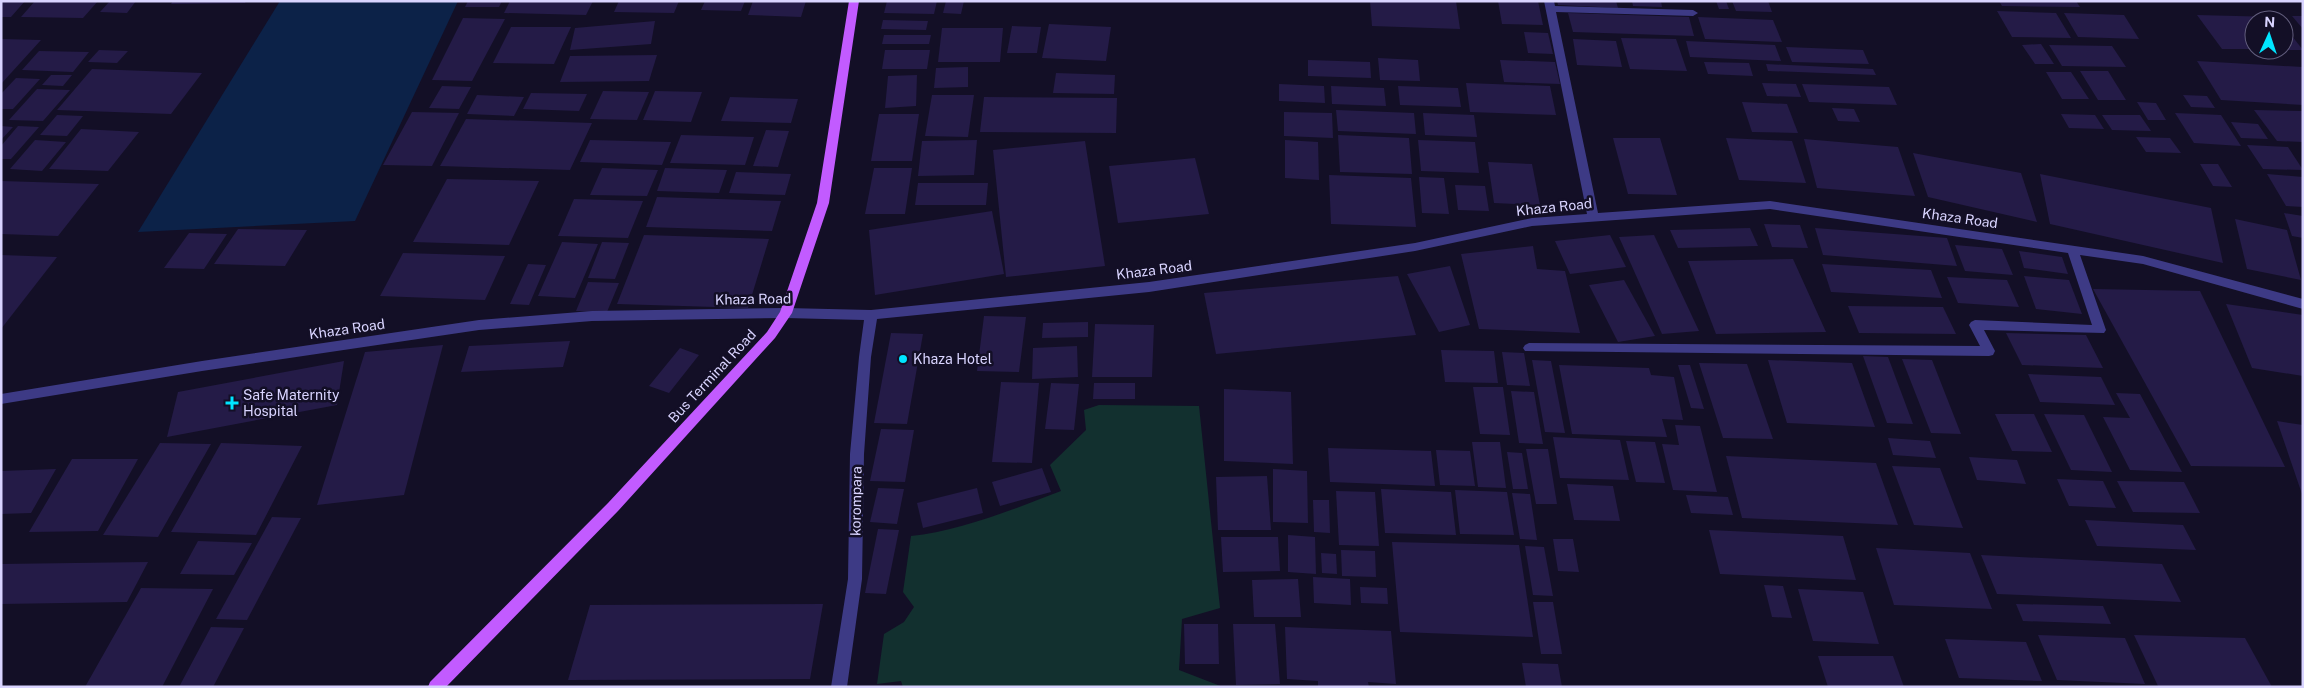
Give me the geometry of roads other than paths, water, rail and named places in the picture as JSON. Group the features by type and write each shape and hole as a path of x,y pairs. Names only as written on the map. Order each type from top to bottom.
{"main road":[{"name":"Bus Terminal Road","path":"435,687 612,507 770,335 786,313 823,203 854,1"}],"street":[{"path":"1593,217 1549,5 1693,13"},
{"name":"Khaza Road","path":"1,398 211,364 479,325 592,316 786,313 871,315 1149,286 1415,247 1532,222 1770,206 2143,260 2303,304"},
{"path":"1529,348 1989,350 1975,325 2100,330 2072,249"},
{"name":"korompara","path":"839,687 855,579 857,454 865,357 871,315"}],"water":[{"path":"280,1 458,1 355,221 138,232"}],"place":[{"name":"Khaza Hotel","path":"903,359"},
{"name":"Safe Maternity Hospital","path":"232,403"}]}
